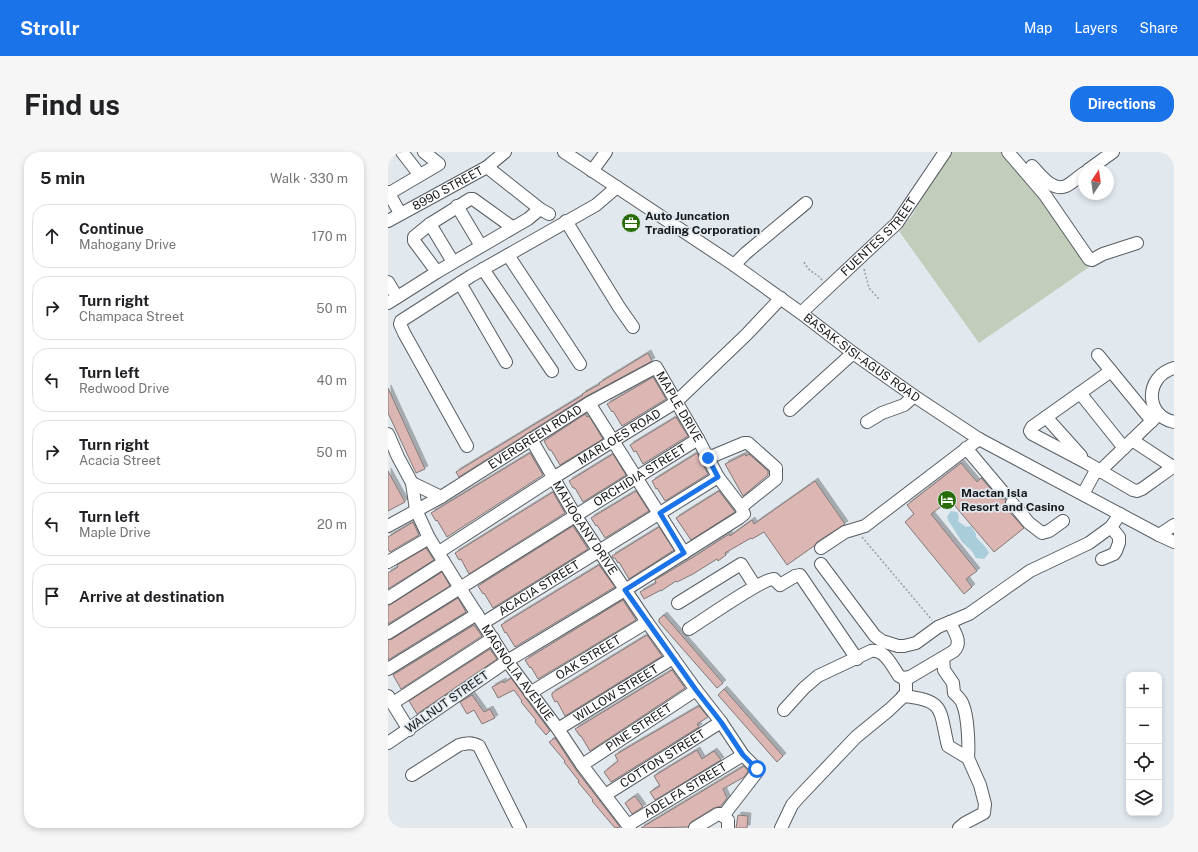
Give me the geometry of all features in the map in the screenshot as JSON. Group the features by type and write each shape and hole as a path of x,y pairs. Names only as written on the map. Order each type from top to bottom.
{"street":[{"path":"402,152 419,174"},
{"path":"400,213 388,193 439,164 424,152"},
{"name":"BASAK-SISI-AGUS ROAD","path":"564,152 782,298 853,353 979,439 1174,542"},
{"path":"592,171 606,152"},
{"name":"FUENTES STREET","path":"801,313 897,223 945,152"},
{"path":"1008,152 1045,195 1089,259 1092,260 1103,254 1137,244"},
{"path":"1019,152 1041,177 1051,185 1065,187 1078,177"},
{"path":"1096,164 1113,152"},
{"name":"8990 STREET","path":"388,221 400,213 487,168 497,154"},
{"path":"388,282 393,300 512,227 544,212 487,168"},
{"path":"467,446 400,324 403,319 483,269 596,205 617,187"},
{"path":"437,272 414,241 414,237 430,224 458,206 470,199 473,199 512,227"},
{"path":"734,265 746,253 806,204"},
{"path":"458,206 481,246"},
{"path":"566,221 633,327"},
{"path":"430,224 453,262"},
{"path":"508,255 580,364"},
{"path":"483,269 552,371"},
{"path":"460,284 506,362"},
{"name":"MARLOES ROAD","path":"388,598 442,557 553,478 676,402 746,336 782,298"},
{"path":"790,410 853,353"},
{"path":"1098,355 1111,372 1155,417 1164,418 1174,422"},
{"name":"MAPLE DRIVE","path":"656,367 698,439 718,477 741,507"},
{"name":"EVERGREEN ROAD","path":"388,526 441,497 590,403 656,367"},
{"path":"1155,417 1152,389 1158,377 1174,368"},
{"path":"1111,372 1032,427 1030,431 1032,434 1133,490 1137,491 1174,467"},
{"path":"1080,394 1128,444 1174,467"},
{"path":"867,422 882,413 894,410 904,405 914,396"},
{"path":"590,403 684,553"},
{"path":"1046,417 1086,463"},
{"path":"1086,496 1099,478 1100,471 1155,417"},
{"name":"MAGNOLIA AVENUE","path":"388,434 393,460 412,483 416,510 429,538 507,661 558,728 582,765 629,826"},
{"name":"MAHOGANY DRIVE","path":"531,439 575,515 625,590 696,690 721,722 743,755 757,769 757,772 723,816"},
{"name":"ORCHIDIA STREET","path":"388,633 698,439"},
{"path":"821,548 845,532 865,526 979,439"},
{"path":"708,458 744,443 748,443 776,468 776,479 741,507"},
{"path":"966,448 1003,492"},
{"name":"ACACIA STREET","path":"388,669 480,619 599,551 718,477"},
{"path":"412,483 441,497"},
{"path":"1012,503 1029,523 1042,533 1049,531 1063,521"},
{"name":"WALNUT STREET","path":"388,743 409,730 507,661 625,590 739,518 744,514 741,507"},
{"path":"821,564 875,636 882,641 904,646 916,643 938,627 969,614 1030,571 1089,542 1110,527 1120,514"},
{"path":"1159,535 1174,525"},
{"path":"1102,559 1114,554 1119,543 1119,537 1110,527"},
{"path":"388,562 429,538"},
{"path":"678,603 741,564 755,586"},
{"path":"688,629 755,586 772,578 779,585 782,585 795,576 800,575 857,659"},
{"name":"OAK STREET","path":"530,693 647,622"},
{"path":"784,710 804,688 818,676 872,651 876,650 882,653 899,676 905,678 910,677 958,648 959,643 950,622"},
{"path":"409,730 390,699 493,638"},
{"name":"WILLOW STREET","path":"558,728 673,658"},
{"path":"943,658 944,670 953,683 954,693 959,697 963,704 968,734 968,758 980,785 985,804 984,813 965,823 959,828"},
{"path":"781,828 792,805 799,796 856,737 889,710 903,696 906,691 905,678"},
{"name":"PINE STREET","path":"582,765 696,690"},
{"path":"903,696 919,698 932,703 940,710 948,746 968,758"},
{"name":"COTTON STREET","path":"605,795 721,722"},
{"path":"412,775 459,745 475,743 479,746 520,828"},
{"name":"ADELFA STREET","path":"629,826 743,755"},
{"path":"696,828 718,814 728,820 728,828"}],"path":[{"path":"860,258 869,288 879,299"},
{"path":"804,262 808,270 820,277 828,288"},
{"path":"856,529 938,627"}],"green space":[{"path":"949,152 1006,152 1092,265 979,343 899,231 911,217"}],"water":[{"path":"951,511 957,512 959,517 958,521 966,527 971,526 976,534 976,537 987,549 989,553 984,559 976,558 972,551 962,542 948,520 947,517"}],"building":[{"path":"648,353 652,361 585,397 459,477 456,472 583,395 582,394"},
{"path":"653,377 666,399 622,426 607,404"},
{"path":"388,388 425,469 416,473 388,413"},
{"path":"585,414 587,417 589,416 603,439 560,465 544,441"},
{"path":"676,417 688,436 643,464 636,451 634,452 630,445"},
{"path":"530,453 543,475 447,537 431,513"},
{"path":"697,453 708,474 665,501 652,481"},
{"path":"613,454 626,475 583,502 569,481"},
{"path":"745,454 746,456 749,454 768,471 768,475 743,496 725,464"},
{"path":"961,463 977,482 981,478 998,497 1001,499 1006,499 1006,508 1024,528 994,552 950,500 931,514 977,571 966,579 972,587 964,594 905,522 914,514 907,505"},
{"path":"388,471 405,502 388,511"},
{"path":"815,481 845,524 817,542 814,546 787,565 764,532 725,553 726,555 718,561 717,559 693,574 677,582 676,581 661,591 644,599 640,592 656,583 655,580 729,534 730,536 752,520 754,524"},
{"path":"636,491 649,511 605,538 591,518"},
{"path":"719,491 735,512 691,540 676,518"},
{"path":"553,492 565,513 469,574 461,559 459,560 455,553"},
{"path":"413,522 419,535 390,552 388,549 388,537"},
{"path":"573,526 588,549 493,608 478,586"},
{"path":"659,527 674,550 629,579 619,562 618,563 612,556"},
{"path":"426,548 434,560 388,589 388,573 398,567 397,565"},
{"path":"599,565 615,587 515,647 501,625"},
{"path":"442,572 450,586 388,624 388,606"},
{"path":"458,598 466,612 388,660 388,640 392,639"},
{"path":"623,600 636,620 538,679 525,660"},
{"path":"664,615 723,683 717,688 659,622 659,619"},
{"path":"474,625 482,636 401,689 393,675"},
{"path":"647,635 662,656 565,716 557,701 555,702 552,693"},
{"path":"490,649 497,659 417,714 409,701"},
{"path":"672,670 685,688 590,751 575,729"},
{"path":"511,678 550,731 546,735 535,722 536,720 521,702 522,701 514,690 498,698 492,687 503,681 504,683"},
{"path":"724,689 783,756 777,762 718,695"},
{"path":"472,695 484,712 490,709 495,718 482,724 474,710 467,714 460,702"},
{"path":"699,706 708,717 697,724 699,727 611,782 604,772 618,761 615,755"},
{"path":"555,738 576,770 620,827 615,828 578,782 579,781 564,762 565,761 549,742"},
{"path":"697,750 702,759 714,751 721,760 655,800 650,792 660,786 654,776"},
{"path":"744,766 748,771 744,777 723,789 727,798 721,806 714,808 691,822 688,827 641,828"},
{"path":"635,796 643,807 632,814 625,803"},
{"path":"738,815 748,816 747,828 736,828"}],"place":[{"name":"Auto Juncation Trading Corporation","path":"631,223"},
{"name":"Mactan Isla Resort and Casino","path":"947,500"}],"route":[{"path":"708,458 718,477 660,513 684,553 625,590 696,690 721,722 743,755 757,769"}]}
